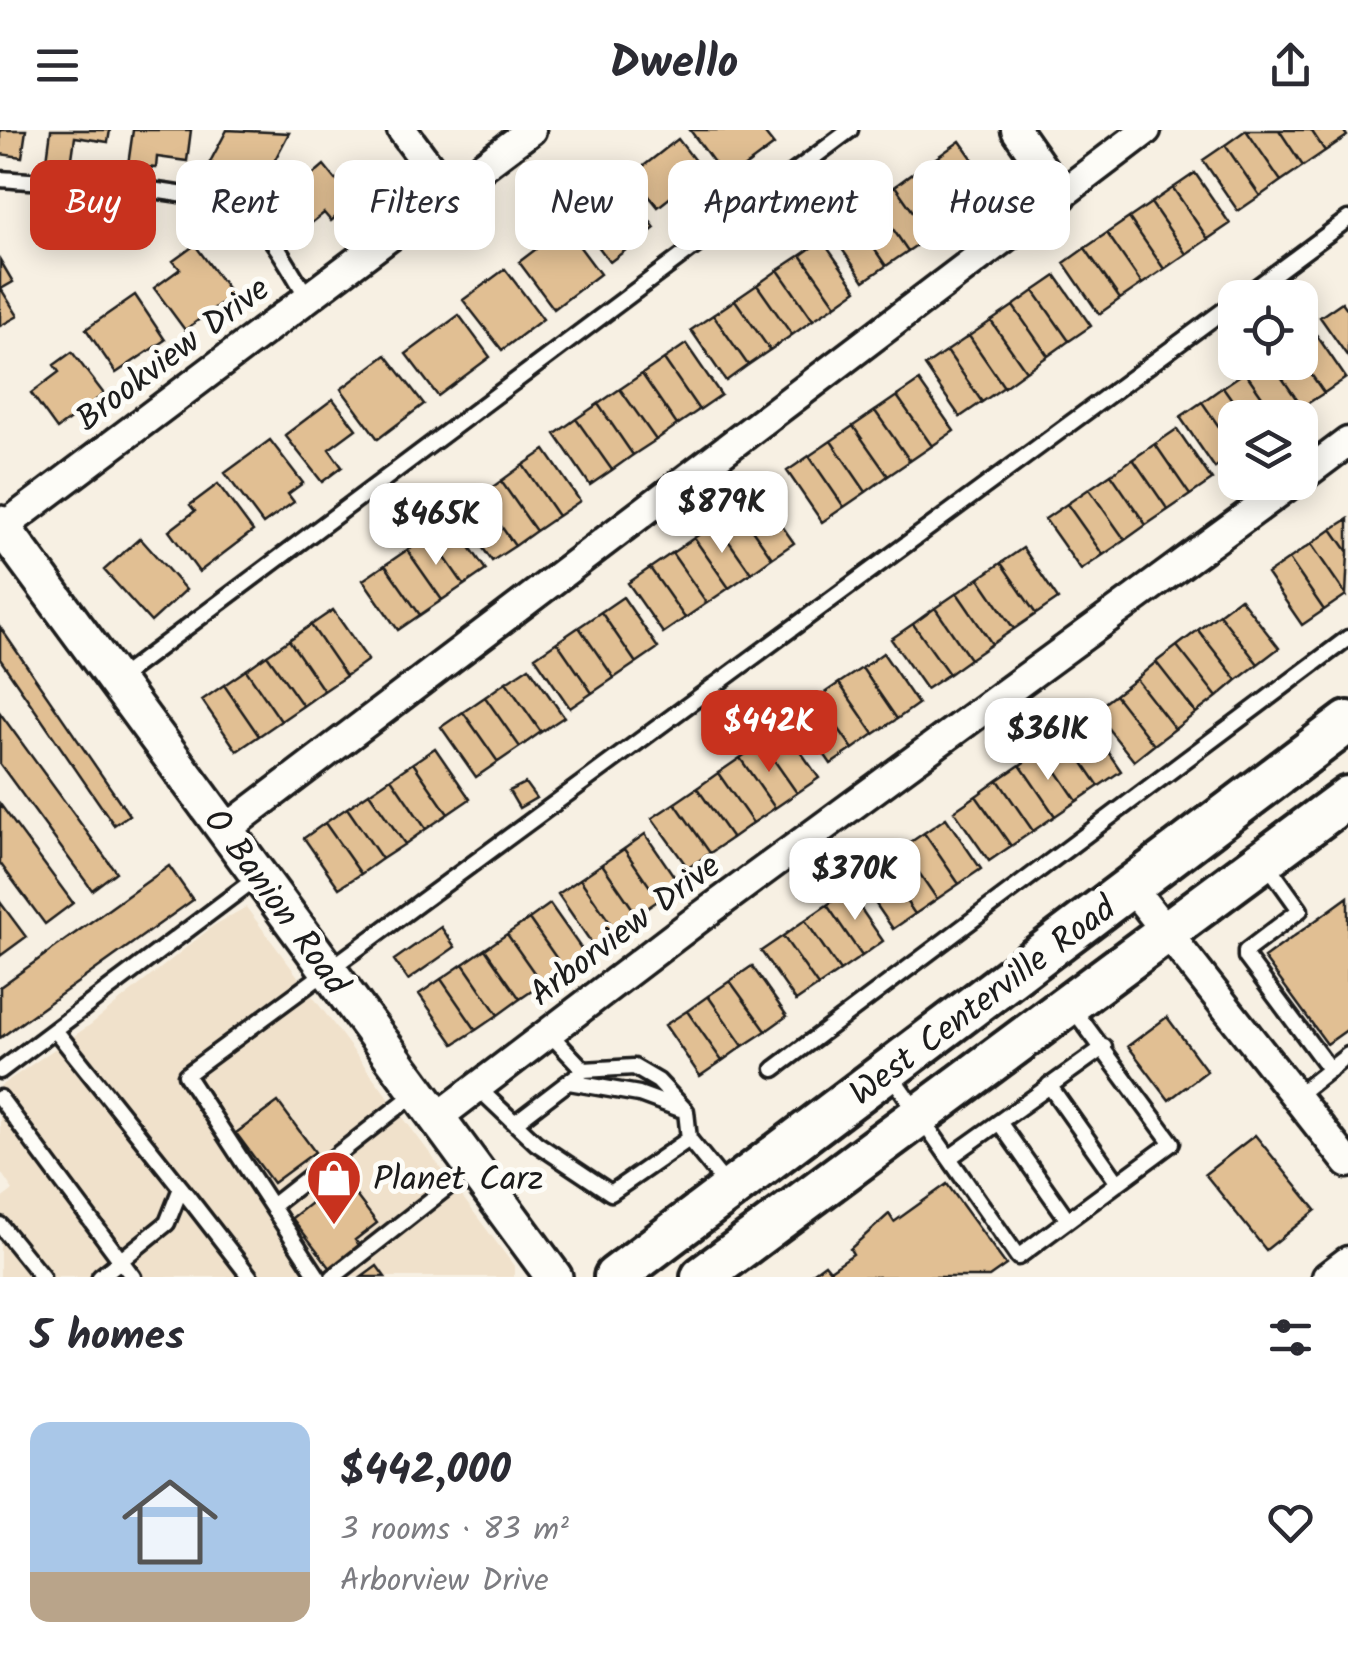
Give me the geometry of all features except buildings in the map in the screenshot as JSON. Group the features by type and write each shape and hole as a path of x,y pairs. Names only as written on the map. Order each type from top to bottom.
{"main road":[{"name":"West Centerville Road","path":"615,1277 1348,722"},
{"name":"West Centerville Road","path":"702,1277 1264,861 1340,809"}],"street":[{"path":"402,130 424,160"},
{"name":"Brookview Drive","path":"491,160 531,130"},
{"path":"1016,130 1037,160"},
{"path":"1070,190 1146,130"},
{"name":"Brookview Drive","path":"1,526 371,250"},
{"path":"225,830 660,504 774,409 989,250"},
{"path":"1318,464 1348,442"},
{"name":"Arborview Drive","path":"428,1105 478,1089 1269,500"},
{"name":"O Banion Road","path":"1,526 554,1277"},
{"path":"1132,888 1348,1163"},
{"path":"1326,1277 1348,1261"}],"lane":[{"path":"115,681 850,130"},
{"path":"0,179 185,196 230,205 253,219 308,298"},
{"path":"1266,280 1348,219"},
{"path":"318,1277 186,1075 1218,315"},
{"path":"774,1069 1348,638"},
{"path":"1264,861 1300,910 1246,951 1246,957 1330,1070"},
{"path":"0,1071 259,876"},
{"path":"888,1071 1018,1257 1172,1143 1071,1006"},
{"path":"55,1030 250,1277"},
{"path":"549,1033 584,1070"},
{"path":"949,1158 1104,1047"},
{"path":"1294,1097 1346,1060"},
{"path":"516,1122 584,1070 634,1067 658,1080 686,1110 688,1140 730,1190"},
{"path":"568,1082 640,1094 686,1110"},
{"path":"1050,1085 1118,1182"},
{"path":"478,1089 536,1143 611,1192 688,1140"},
{"path":"0,1098 132,1277"},
{"path":"272,1206 428,1105"},
{"path":"999,1122 1068,1220"},
{"path":"334,1277 473,1167"},
{"path":"100,1277 167,1223 181,1188"},
{"path":"0,1225 42,1277"}],"shaded area":[{"path":"246,907 514,1266 514,1277 0,1277 0,1200 13,1190 0,1171 0,1086 90,1025 213,926"}],"place":[{"name":"Planet Carz","path":"334,1227"}]}
